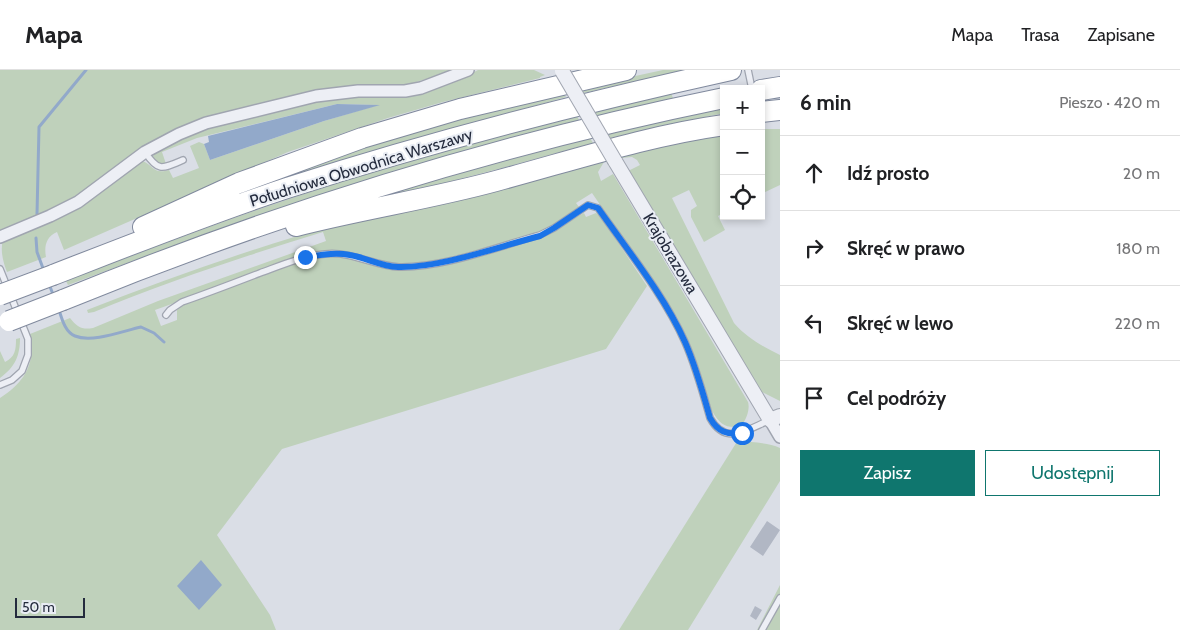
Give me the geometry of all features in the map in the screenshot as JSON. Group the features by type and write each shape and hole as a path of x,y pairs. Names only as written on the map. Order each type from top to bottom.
{"highway":[{"path":"72,267 134,231 219,191 314,155 362,138 460,110 626,70"},
{"name":"Południowa Obwodnica Warszawy","path":"0,295 240,204 399,153 599,100 731,70"},
{"path":"765,89 780,87"},
{"name":"Południowa Obwodnica Warszawy","path":"4,322 147,266 293,215 414,176 618,121 720,99"},
{"path":"765,112 780,110"},
{"path":"147,266 335,216 438,196 720,119"},
{"path":"765,120 780,120"},
{"path":"636,143 720,125"}],"street":[{"path":"0,237 78,202 145,152 179,134 215,121 316,96 348,92 405,91 421,88 468,70"},
{"name":"Krajobrazowa","path":"562,70 615,161 775,418 780,437"}],"lane":[{"path":"748,70 751,85"},
{"path":"145,152 156,167 161,168 183,160"},
{"path":"166,315 182,302 305,257 328,253 342,254 397,267 432,264 540,236 588,205 598,208 676,323 691,358 710,418 714,424 720,430 733,434 742,433 775,418"},
{"path":"0,269 28,340 28,356 22,371 12,380 0,385"},
{"path":"762,630 780,598"}],"green space":[{"path":"0,70 456,70 398,86 341,87 301,94 206,120 82,196 0,232"},
{"path":"478,70 534,70 545,75 540,78 388,118 288,152 64,250 57,232 50,236 47,242 45,249 46,257 7,272 2,256 3,240 44,225 68,213 97,195 142,161 160,171 169,170 173,178 199,168 190,146 199,142 204,144 210,160 324,121 378,105 337,104 197,138 162,152 166,164 156,162 153,157 154,153 193,133 237,120 327,99 439,87"},
{"path":"663,70 688,70 583,93 580,88"},
{"path":"563,93 566,97 377,150 198,210 246,187 390,138 439,123"},
{"path":"671,93 673,98 596,116 594,111"},
{"path":"720,109 720,114 610,138 607,133"},
{"path":"577,116 579,120 465,151 355,184 232,225 68,285 66,281 232,219 359,176"},
{"path":"765,129 780,129 780,185 765,192"},
{"path":"720,134 720,215 718,216 725,230 704,242 691,217 691,210 697,206 689,190 672,198 734,323 755,341 780,355 780,401 762,392 760,393 628,171 640,165 632,157 621,158 619,155"},
{"path":"590,138 593,143 367,203 367,201 448,176"},
{"path":"603,160 604,162 598,172 601,181 613,174 748,402 744,426 729,427 715,416 690,344 677,317 592,193 576,203 579,207 556,224 540,232 432,263 397,265 375,261 342,251 316,252 155,310 161,326 177,320 177,310 183,305 304,259 327,256 356,259 387,269 433,268 543,237 584,213 586,217 596,213 601,217 647,286 606,349 282,449 217,535 270,615 276,630 0,630 0,398 16,385 27,371 31,354 30,334 70,318 80,327 86,329 93,328 158,301 326,241 323,232 207,269 88,313 87,310 163,281 291,238 408,207"},
{"path":"20,338 16,361 0,378 0,351 5,362 11,358 16,347 16,339"},
{"path":"738,440 780,448 780,481 688,630 619,630"},
{"path":"780,585 780,630 757,630"}],"water":[{"path":"337,104 380,105 324,121 210,160 204,144 209,142 208,136"},
{"path":"201,560 222,585 199,610 177,586"}],"building":[{"path":"767,521 780,530 763,556 750,547"},
{"path":"755,606 762,610 756,620 750,616"}],"waterway":[{"path":"37,214 39,127 86,70"},
{"path":"36,238 37,252 44,271"},
{"path":"49,284 54,297"},
{"path":"59,310 66,328 75,336 82,338 99,337 141,327 154,333 164,342"}],"route":[{"path":"305,257 328,253 350,255 374,263 397,267 441,263 540,236 588,205 598,208 676,323 694,366 710,418 720,430 726,433 742,433"}]}
